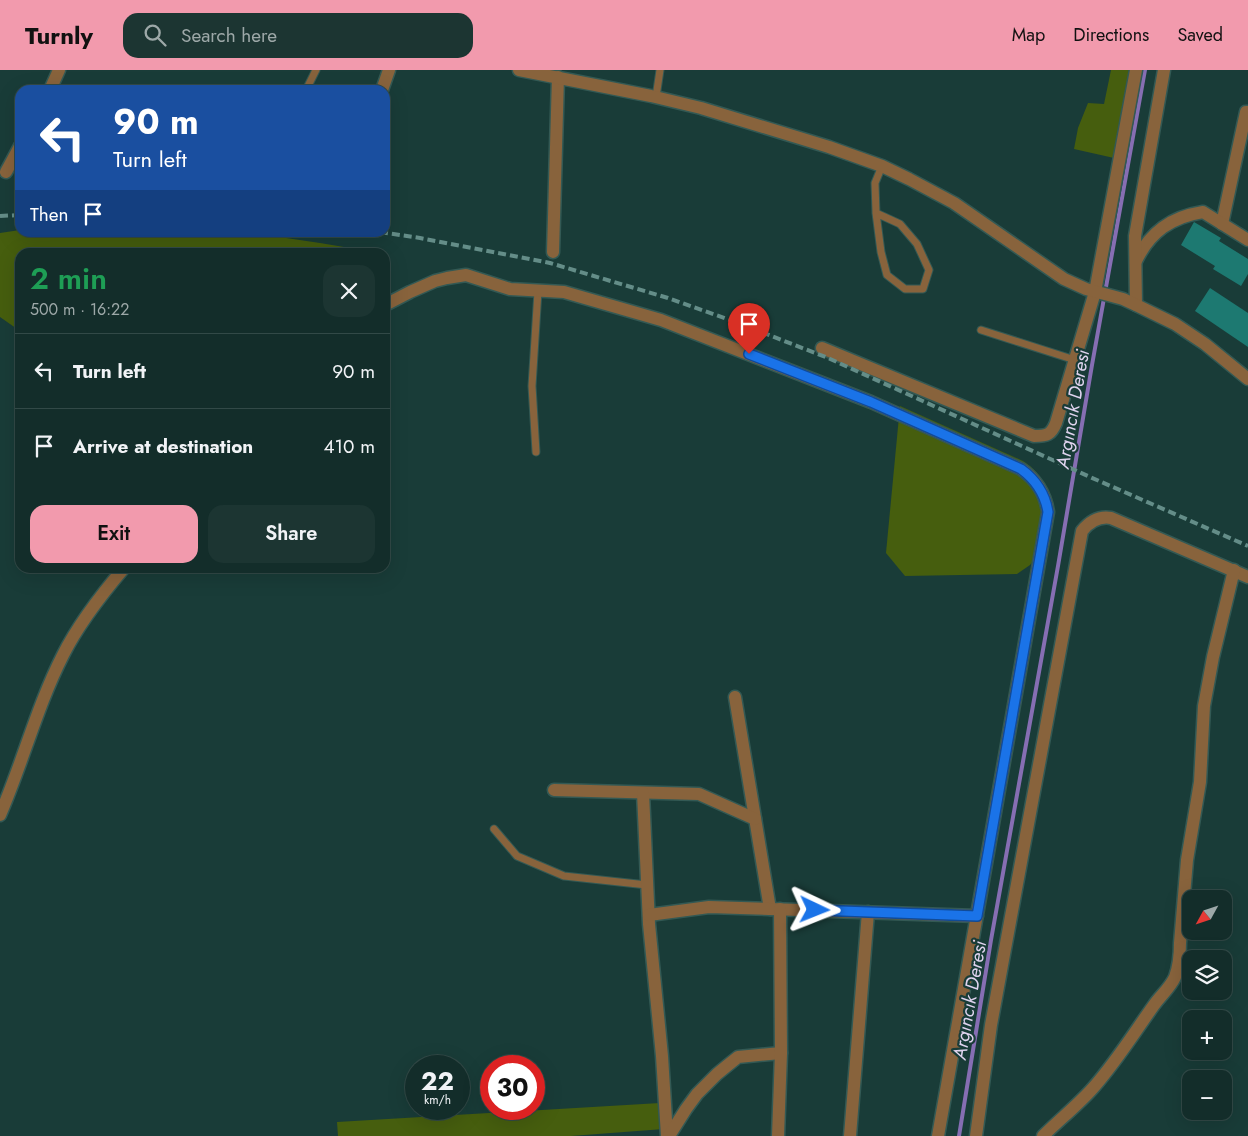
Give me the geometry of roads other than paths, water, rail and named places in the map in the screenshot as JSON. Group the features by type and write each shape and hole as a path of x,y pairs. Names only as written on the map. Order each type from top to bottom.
{"street":[{"path":"52,85 59,70"},
{"path":"384,85 389,70"},
{"path":"519,70 656,97 701,108 750,122 882,166 954,203 1064,279 1080,287 1123,300 1158,314 1190,334 1248,379"},
{"path":"822,348 1034,436 1044,436 1052,432 1098,292 1136,70"},
{"path":"1136,305 1135,236 1164,70"},
{"path":"553,252 558,77"},
{"path":"1222,224 1246,112 1248,112"},
{"path":"3,170 15,153"},
{"path":"1136,262 1144,246 1155,233 1174,220 1203,212 1248,240"},
{"path":"390,302 435,282 466,275 510,289 564,292 661,320 884,407 1013,465 1028,474 1040,487 1047,503 1048,512 938,1136"},
{"path":"976,1136 991,1025 1082,531 1090,522 1100,518 1111,518 1248,577"},
{"path":"1043,1136 1092,1090 1130,1041 1176,975 1180,954 1187,860 1200,782 1204,706 1213,657 1234,570"},
{"path":"0,815 63,654 85,617 120,573"},
{"path":"735,697 755,819 775,909 781,1053 778,1136"},
{"path":"554,790 699,794 755,819"},
{"path":"643,793 649,915 668,1136"},
{"path":"649,915 709,907 977,916"},
{"path":"850,1136 868,912"},
{"path":"668,1136 696,1094 728,1065 738,1058 781,1053"}],"lane":[{"path":"308,85 316,70"},
{"path":"656,97 660,70"},
{"path":"876,213 900,224 917,244 929,270 923,289 905,289 887,275 881,252 876,213 875,183 882,166"},
{"path":"536,452 532,386 538,290"},
{"path":"981,330 1075,360"},
{"path":"494,829 517,856 564,876 647,885"}],"waterway":[{"name":"Argıncık Deresi","path":"959,1136 991,940 1145,70"}],"railway":[{"path":"0,216 15,215"},
{"path":"390,234 550,263 668,298 733,321 828,358 1090,477 1248,546"}]}
